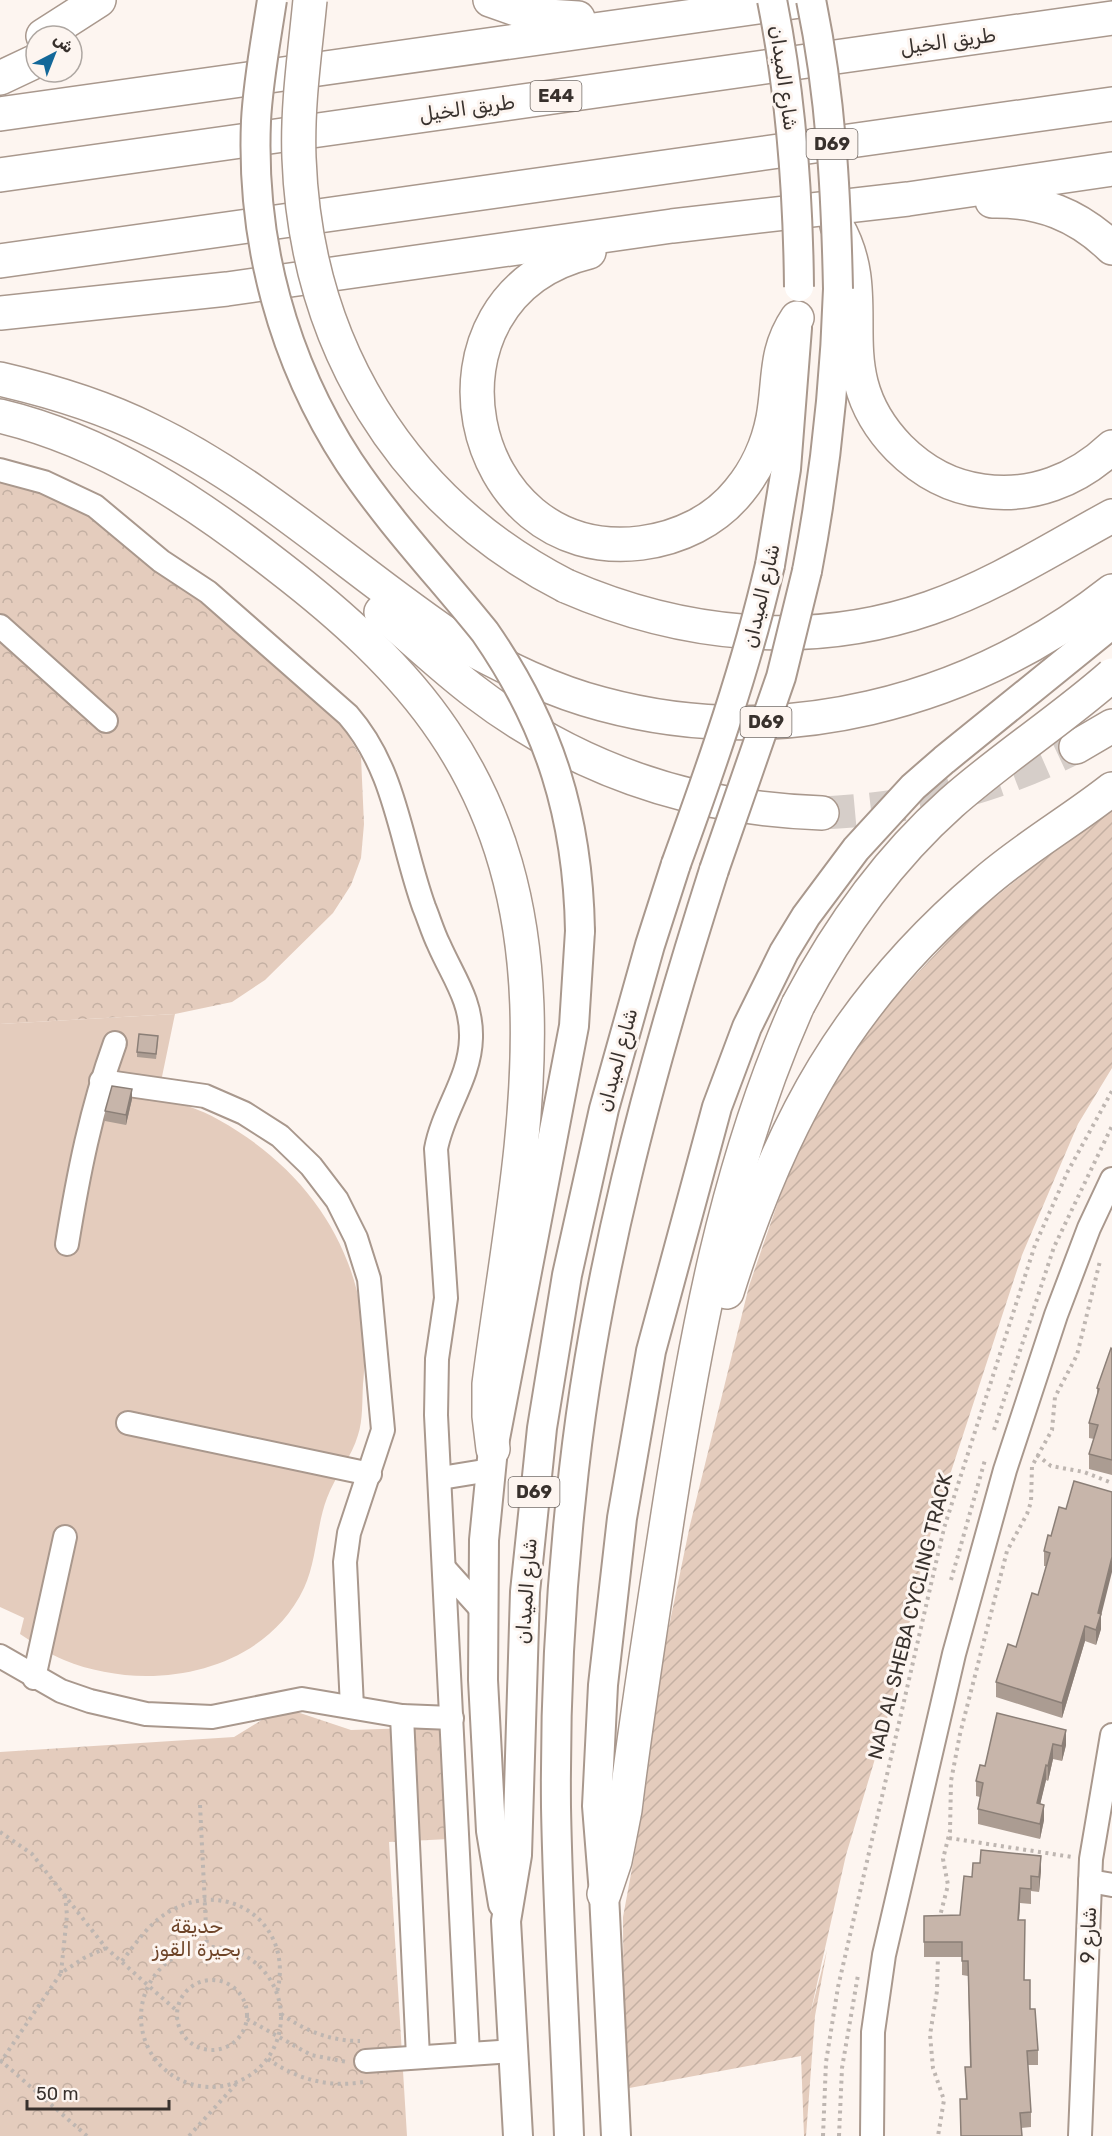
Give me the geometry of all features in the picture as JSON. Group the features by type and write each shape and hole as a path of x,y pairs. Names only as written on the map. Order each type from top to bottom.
{"highway":[{"path":"62,24 99,0"},
{"path":"84,31 123,0"},
{"path":"310,0 300,90 299,148 302,194 314,263 334,329 363,393 401,453 449,506 504,551 566,586 631,611 698,627 766,633 835,630 900,618 960,596 1112,516"},
{"path":"300,90 316,54 328,0"},
{"path":"490,0 514,10 553,18 573,18 681,5 729,11"},
{"path":"0,114 729,11 813,5"},
{"name":"طريق الخيل","path":"0,175 1112,18"},
{"path":"0,56 24,45"},
{"path":"0,78 24,67"},
{"path":"0,261 1112,104"},
{"path":"0,313 216,290 672,226 908,199 1112,169"},
{"path":"908,199 945,206 1010,201 1049,207 1084,224 1112,248"},
{"path":"672,226 638,241 585,252 550,265 534,276 507,302 488,334 479,362 475,392 480,432 496,470 507,487 537,515 573,535 623,544 653,542 673,536 709,518 739,491 760,457 773,419 780,353 798,303"},
{"path":"837,226 849,250 846,289 856,362 864,396 882,428 922,468 956,485 974,490 1013,493 1032,491 1068,479 1085,470 1112,447"},
{"path":"0,379 65,396 113,413 160,435 223,471 460,643 529,678 602,704 677,719 754,723 803,720 859,711 941,688 997,664 1038,642 1112,591"},
{"path":"0,416 85,445 160,483 221,523 287,573 350,627 402,678 445,732 478,790 502,849 518,911 524,949 529,1026 529,1064 518,1176 489,1384 492,1460"},
{"path":"223,471 448,670 530,730 591,762 667,791 752,808 822,813"},
{"path":"604,1894 615,1861 625,1810 681,1430 704,1305 734,1187 769,1076 798,1005 836,938 861,901 919,834 984,775 1112,675"},
{"path":"1076,747 1112,726"},
{"path":"681,1430 769,1172 804,1100 846,1033 895,970 950,913 1022,853 1112,789"}],"main road":[{"path":"272,0 260,80 255,160 262,240 281,319 310,393 350,462 485,632 504,660 537,719 559,777 570,822 578,876 580,931 574,1026 492,1460 481,1609 491,1831 506,1921"},
{"name":"شارع الميدان","path":"518,2136 506,1921 517,1854 525,1592 535,1483 554,1351 578,1223 604,1109 650,945 676,864 734,703 770,566 792,416 798,303 793,138 782,53 772,0"},
{"name":"شارع الميدان","path":"813,5 830,123 837,226"},
{"name":"شارع الميدان","path":"569,2136 556,1734 571,1497 598,1311 628,1171 661,1040 714,870 781,677 807,571 826,464 846,289"},
{"path":"616,2136 604,1894 599,1852 598,1762 611,1603 622,1518 651,1351 717,1107 765,988 806,916 856,849 906,795 1112,624"}],"street":[{"path":"0,470 44,482 84,500 161,561 208,592 334,701 367,738 380,762 399,813 420,894 439,945 463,990 470,1013 470,1056 465,1076 438,1133 436,1149 446,1298 435,1383 468,2054"},
{"path":"0,626 106,720"},
{"path":"67,1244 83,1155 101,1081 115,1043"},
{"path":"101,1081 205,1096 244,1113 280,1136 311,1166 337,1200 356,1238 366,1269 374,1322 383,1430 349,1533 345,1562 352,1707"},
{"path":"872,2136 873,2032 884,1955 954,1654 1005,1470 1052,1326 1076,1260 1112,1179"},
{"path":"128,1423 370,1474"},
{"path":"441,1478 492,1460"},
{"path":"34,1678 65,1537"},
{"path":"445,1569 481,1609"},
{"path":"0,1656 34,1678 90,1701 167,1716 212,1717 302,1699 402,1716 452,1718"},
{"path":"402,1716 418,2057"},
{"name":"شارع 9","path":"1080,2136 1098,1875 1112,1735"},
{"path":"366,2061 513,2051"}],"path":[{"name":"NAD AL SHEBA CYCLING TRACK","path":"823,2136 826,2062 838,1987 944,1528 1035,1245 1068,1171 1112,1090"},
{"path":"939,1924 948,1885 943,1859 949,1838 951,1781 960,1734 1006,1551 1031,1502 1031,1478 1037,1455 1052,1430 1055,1397 1077,1355 1101,1258"},
{"path":"1037,1455 1051,1466 1084,1472 1112,1483"},
{"path":"200,1805 207,1947"},
{"path":"0,1832 32,1854 106,1948 177,2011"},
{"path":"949,1838 1098,1875"},
{"path":"61,1973 67,1915 65,1894"},
{"path":"122,1961 159,1918 181,1906 205,1900 236,1904 260,1919 275,1940 282,1964 277,1993"},
{"path":"938,1946 937,1991 930,2035 933,2068 944,2100 938,2136"},
{"path":"207,1947 222,1947 250,1958 270,1979 277,1993 281,2014 279,2037 268,2059 254,2073 238,2082 219,2087 201,2086 182,2081 166,2072 153,2058 145,2041 141,2023 141,2004 147,1986 162,1966 183,1952 207,1947"},
{"path":"87,2136 0,2061 61,1973 78,1961 106,1948"},
{"path":"207,1980 216,1980 225,1982 239,1993 244,2001 247,2019 245,2027 234,2042 226,2047 208,2049 191,2043 185,2036 180,2029 177,2011 179,2002 190,1987 207,1980"},
{"path":"281,2014 313,2033 348,2041 366,2061"},
{"path":"247,2019 294,2047 320,2057 348,2063 366,2061"},
{"path":"268,2059 287,2071 309,2080 331,2084 366,2061"},
{"path":"189,2136 238,2082"}],"green space":[{"path":"0,476 29,484 52,499 88,512 201,597 340,722 361,757 364,824 361,858 351,885 333,913 265,980 232,1002 175,1014 0,1024"},
{"path":"1112,803 1112,1068 1078,1124 1022,1255 925,1551 893,1699 846,1855 810,2015 827,1950 815,2016 806,2136 804,2136 801,2056 624,2089 623,1917 643,1809 661,1665 690,1525 749,1286 779,1199 811,1118 874,1020 967,920"},
{"path":"175,1014 158,1096 212,1116 254,1142 285,1168 311,1198 333,1230 349,1265 359,1302 364,1342 362,1410 360,1429 355,1443 330,1490 323,1509 314,1555 304,1588 285,1617 261,1641 232,1658 199,1669 165,1675 130,1675 96,1670 53,1655 20,1634 24,1618 0,1607 0,1024"},
{"name":"حديقة بحيرة القوز","path":"291,1710 351,1730 442,1727 449,1839 389,1842 407,2136 0,2136 0,1752 234,1737 270,1715"}],"building":[{"path":"139,1034 158,1036 156,1054 137,1052"},
{"path":"112,1086 132,1089 126,1115 105,1111"},
{"path":"1111,1348 1112,1460 1089,1454 1098,1425 1089,1423 1099,1389 1097,1388"},
{"path":"1074,1481 1112,1492 1112,1557 1096,1630 1085,1626 1062,1703 996,1682 1008,1644 1016,1647 1032,1593 1038,1595 1050,1553 1044,1551 1048,1535 1051,1536 1059,1507 1066,1509"},
{"path":"997,1713 1066,1730 1062,1746 1053,1744 1048,1766 1046,1765 1037,1803 1044,1805 1040,1824 978,1809 983,1783 976,1781 980,1765 985,1766"},
{"path":"981,1850 1041,1856 1039,1877 1031,1876 1031,1889 1020,1888 1018,1920 1025,1920 1024,1980 1030,1980 1030,2009 1035,2009 1038,2050 1027,2051 1031,2112 1020,2113 1022,2136 961,2136 960,2099 967,2099 965,2067 971,2067 968,1961 962,1961 962,1942 924,1942 924,1916 960,1915 964,1876 972,1877 973,1863 980,1863"}],"tunnel":[{"path":"822,813 889,807 953,794 1015,774 1076,747"}]}
